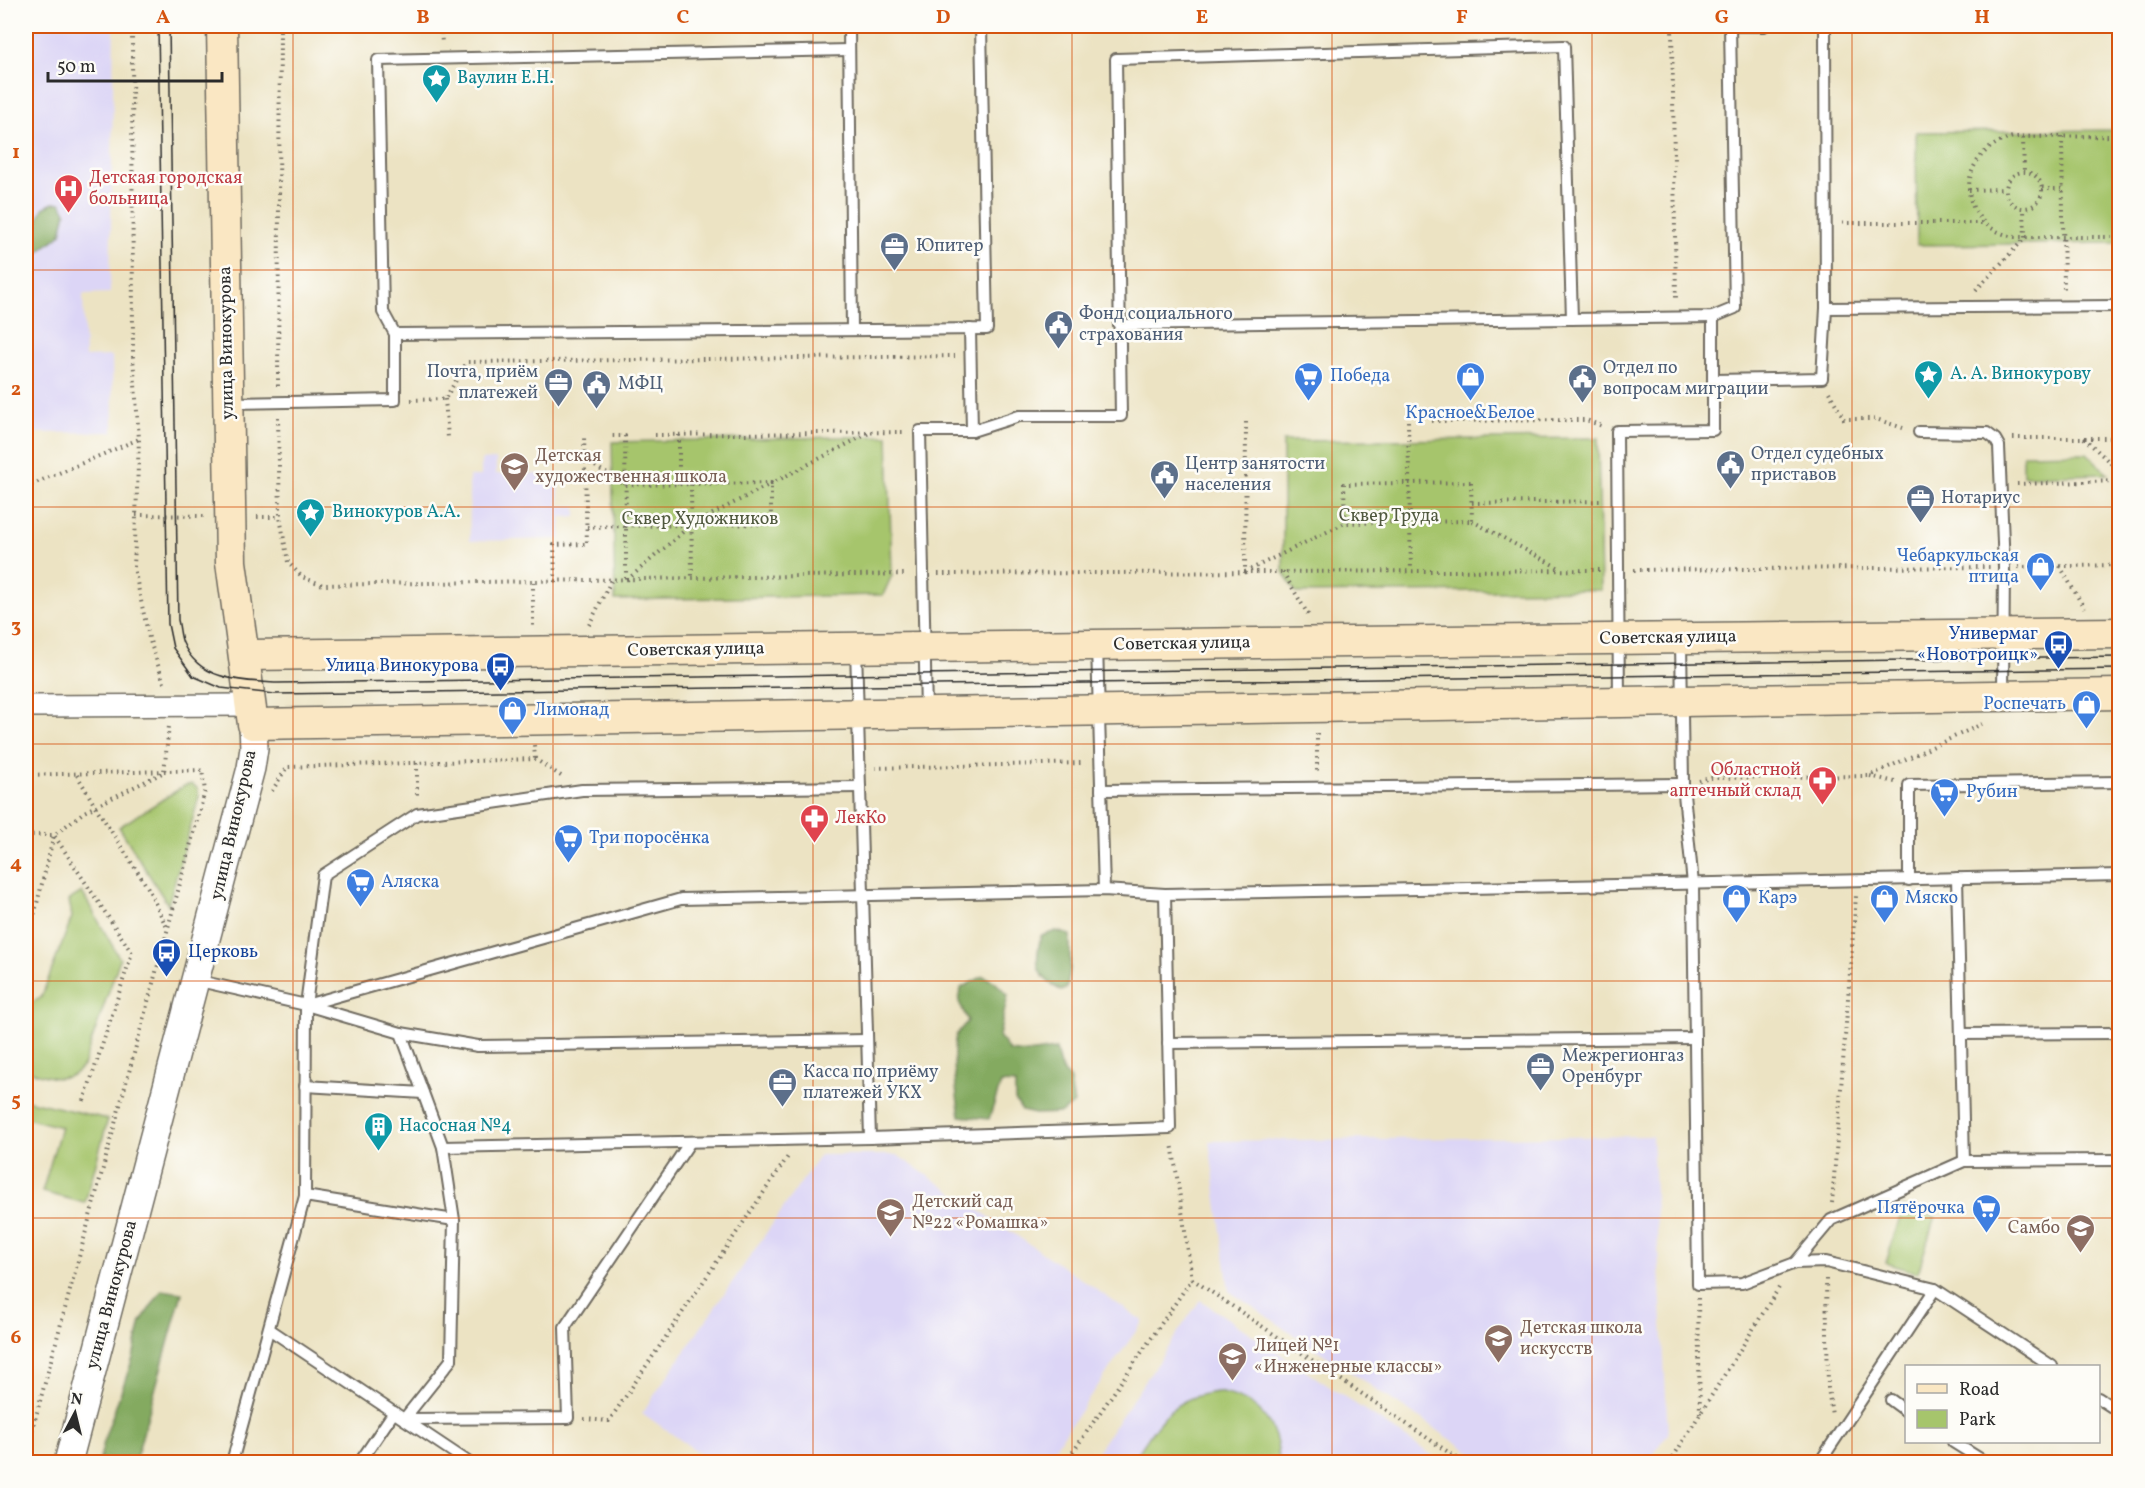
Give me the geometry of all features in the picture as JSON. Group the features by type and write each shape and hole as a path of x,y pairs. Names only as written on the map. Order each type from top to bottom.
{"main road":[{"name":"улица Винокурова","path":"222,26 231,562 252,715"},
{"name":"Советская улица","path":"244,655 2120,633"},
{"path":"252,715 858,714 2120,694"}],"street":[{"path":"26,706 171,705 252,715"},
{"name":"улица Винокурова","path":"68,1462 251,768 254,748 252,715"}],"lane":[{"path":"849,26 852,330"},
{"path":"395,334 987,329 981,26"},
{"path":"1119,325 1713,317 1735,308 1730,26 1764,26"},
{"path":"1713,380 1822,378 1826,308 1825,26"},
{"path":"926,713 920,431 972,431 1019,416 1120,416 1116,58 1564,46 1572,319"},
{"path":"228,403 395,400 395,334 383,312 378,60 849,51"},
{"path":"1826,308 2120,306"},
{"path":"1619,702 1617,431 1713,430 1713,317"},
{"path":"970,329 972,431"},
{"path":"1918,432 1987,433 1995,439 1999,446 2004,567 2003,695"},
{"path":"1681,638 1683,784 1693,884 1698,1284 1742,1283 1795,1263 1826,1262 1935,1289 2050,1365"},
{"path":"1097,645 1104,890"},
{"path":"856,648 870,1138"},
{"path":"1909,880 1909,785 2120,782"},
{"path":"1101,790 1683,784"},
{"path":"232,1462 305,1196 306,1005 323,875 417,814 582,790 860,787"},
{"path":"306,1005 681,899 1104,890 1165,894 2120,875"},
{"path":"1958,878 1964,1161"},
{"path":"443,1147 800,1140 1170,1128 1165,894"},
{"path":"195,980 306,1005 401,1033 478,1046 867,1040"},
{"path":"401,1033 443,1147 454,1220 451,1360 404,1419"},
{"path":"1961,1034 2120,1033"},
{"path":"1168,1043 1695,1038"},
{"path":"305,1086 423,1093"},
{"path":"404,1419 568,1418 565,1327 690,1142"},
{"path":"1795,1263 1831,1220 1964,1161 2120,1160"},
{"path":"305,1196 454,1220"},
{"path":"1820,1462 1935,1289"},
{"path":"269,1329 468,1462"},
{"path":"2100,1399 2120,1412"},
{"path":"1891,1400 1905,1409"},
{"path":"360,1462 394,1412"},
{"path":"1955,1443 1985,1462"}],"path":[{"path":"132,26 133,357 139,439 134,568 149,638 171,705 164,772"},
{"path":"280,26 278,403 280,517 288,562 302,577 323,585 923,574 2018,567 2120,564"},
{"path":"429,26 441,27 442,43"},
{"path":"1672,26 1676,317"},
{"path":"2120,136 2013,137 1999,141 1985,150 1974,164 1969,181 1970,199 1976,215 2002,235 2063,238 2120,237"},
{"path":"2062,137 2064,307"},
{"path":"2023,138 2024,172"},
{"path":"2024,172 2037,176 2042,189 2040,199 2024,208 2009,201 2005,189 2014,174 2024,172"},
{"path":"1969,190 2005,189"},
{"path":"2042,189 2063,189"},
{"path":"1958,308 2025,237 2024,208"},
{"path":"1826,223 1984,223"},
{"path":"448,438 445,399 467,362 970,356"},
{"path":"1822,378 1844,419 1876,419 1918,432"},
{"path":"395,400 445,399"},
{"path":"1432,421 1586,420"},
{"path":"1408,421 1411,571"},
{"path":"1245,572 1246,422"},
{"path":"655,435 920,431"},
{"path":"626,580 691,525 871,432"},
{"path":"679,435 679,485"},
{"path":"555,582 554,545 587,544 584,436"},
{"path":"612,436 625,436 626,580"},
{"path":"2084,438 2120,472"},
{"path":"1995,439 2120,438"},
{"path":"26,487 139,439"},
{"path":"585,460 625,485 771,483"},
{"path":"1345,523 1344,484 1471,482 1472,521"},
{"path":"2016,484 2120,482"},
{"path":"587,526 771,524 771,483"},
{"path":"691,484 692,579"},
{"path":"1472,503 1618,501"},
{"path":"136,515 205,516"},
{"path":"257,517 280,517"},
{"path":"1245,572 1345,523 1472,521 1563,570"},
{"path":"2060,566 2085,609 2073,609"},
{"path":"2018,567 2018,579"},
{"path":"1283,572 1311,618"},
{"path":"585,634 611,581"},
{"path":"532,582 533,635"},
{"path":"1869,776 1988,722"},
{"path":"1317,732 1317,787"},
{"path":"287,767 535,759"},
{"path":"417,763 417,814"},
{"path":"859,768 1100,763"},
{"path":"26,775 202,770 205,791 26,1453"},
{"path":"26,948 54,836 84,812 164,772"},
{"path":"77,774 148,888 168,929"},
{"path":"1683,784 1711,778 1869,776 1909,785"},
{"path":"26,835 54,836"},
{"path":"54,836 132,953 84,1101"},
{"path":"1831,1220 1857,881"},
{"path":"1066,1462 1191,1279 1170,1128"},
{"path":"568,1418 609,1421 800,1140"},
{"path":"1826,1262 1828,1388 1835,1439"},
{"path":"1670,1462 1795,1263"},
{"path":"1191,1279 1463,1462"},
{"path":"1698,1284 1700,1417"}],"shaded area":[{"name":"Детская городская больница","path":"26,26 114,26 110,293 83,294 85,357 112,356 113,432 26,433"},
{"name":"Детская художественная школа","path":"496,459 496,474 558,474 559,506 576,506 576,517 561,517 561,539 470,541 469,476 481,476 481,460"},
{"name":"Детская школа искусств","path":"1652,1136 1668,1434 1648,1462 1485,1462 1229,1291 1209,1141"},
{"name":"Детский сад №22 «Ромашка»","path":"820,1155 897,1155 1143,1321 1045,1462 712,1462 642,1413"},
{"name":"Лицей №1 «Инженерные классы»","path":"1200,1300 1442,1462 1090,1462"}],"green space":[{"path":"2119,130 2119,243 1917,245 1916,132"},
{"path":"53,203 61,203 66,212 61,234 36,254 36,263 26,285 26,240 43,208"},
{"name":"Сквер Художников","path":"888,436 892,575 883,595 615,600 612,442"},
{"name":"Сквер Труда","path":"1598,438 1601,590 1296,593 1283,572 1283,441"},
{"path":"2087,453 2108,474 2023,476 2023,454"},
{"path":"192,784 198,789 199,797 168,905 119,827 184,786"},
{"path":"82,892 120,959 83,1066 70,1076 49,1077 26,1070 26,1005 41,998 72,917 69,900"},
{"path":"1056,931 1070,935 1070,969 1067,988 1062,991 1046,980 1037,962 1041,936"},
{"path":"983,976 995,982 1008,995 999,1036 1009,1051 1026,1053 1056,1049 1060,1066 1070,1080 1074,1103 1062,1113 1035,1114 1022,1111 1015,1100 1015,1084 1001,1083 989,1119 960,1116 954,1053 956,1036 968,1021 959,1002 961,988"},
{"path":"26,1100 108,1119 85,1203 42,1192 61,1127 26,1118"},
{"path":"1903,1207 1935,1216 1918,1273 1886,1263"},
{"path":"162,1290 182,1293 135,1462 99,1462 106,1434 133,1358 141,1321"},
{"path":"1217,1392 1243,1400 1263,1414 1275,1435 1279,1462 1132,1462 1165,1415 1187,1400"}],"tram line":[{"path":"158,26 168,624 173,648 193,676 221,688 275,694 2120,669"},
{"path":"169,26 178,620 182,640 190,656 200,665 223,677 277,683 2120,657"}],"place":[{"name":"Ваулин Е.Н.","path":"436,104"},
{"name":"Детская городская больница","path":"68,214"},
{"name":"Юпитер","path":"895,272"},
{"name":"Фонд социального страхования","path":"1058,350"},
{"name":"А. А. Винокурову","path":"1929,400"},
{"name":"Победа","path":"1309,402"},
{"name":"Красное&Белое","path":"1470,402"},
{"name":"Отдел по вопросам миграции","path":"1582,404"},
{"name":"Почта, приём платежей","path":"559,408"},
{"name":"МФЦ","path":"597,410"},
{"name":"Отдел судебных приставов","path":"1730,490"},
{"name":"Детская художественная школа","path":"514,492"},
{"name":"Центр занятости населения","path":"1164,500"},
{"name":"Нотариус","path":"1920,524"},
{"name":"Винокуров А.А.","path":"311,538"},
{"name":"Чебаркульская птица","path":"2040,592"},
{"name":"Универмаг «Новотроицк»","path":"2059,670"},
{"name":"Улица Винокурова","path":"500,692"},
{"name":"Роспечать","path":"2087,730"},
{"name":"Лимонад","path":"513,736"},
{"name":"Областной аптечный склад","path":"1822,806"},
{"name":"Рубин","path":"1945,818"},
{"name":"ЛекКо","path":"814,844"},
{"name":"Три поросёнка","path":"568,864"},
{"name":"Аляска","path":"360,908"},
{"name":"Карэ","path":"1737,924"},
{"name":"Мяско","path":"1884,924"},
{"name":"Церковь","path":"167,978"},
{"name":"Межрегионгаз Оренбург","path":"1541,1092"},
{"name":"Касса по приёму платежей УКХ","path":"782,1108"},
{"name":"Насосная №4","path":"378,1152"},
{"name":"Пятёрочка","path":"1986,1234"},
{"name":"Детский сад №22 «Ромашка»","path":"891,1238"},
{"name":"Самбо","path":"2081,1254"},
{"name":"Детская школа искусств","path":"1499,1364"},
{"name":"Лицей №1 «Инженерные классы»","path":"1233,1382"}]}
